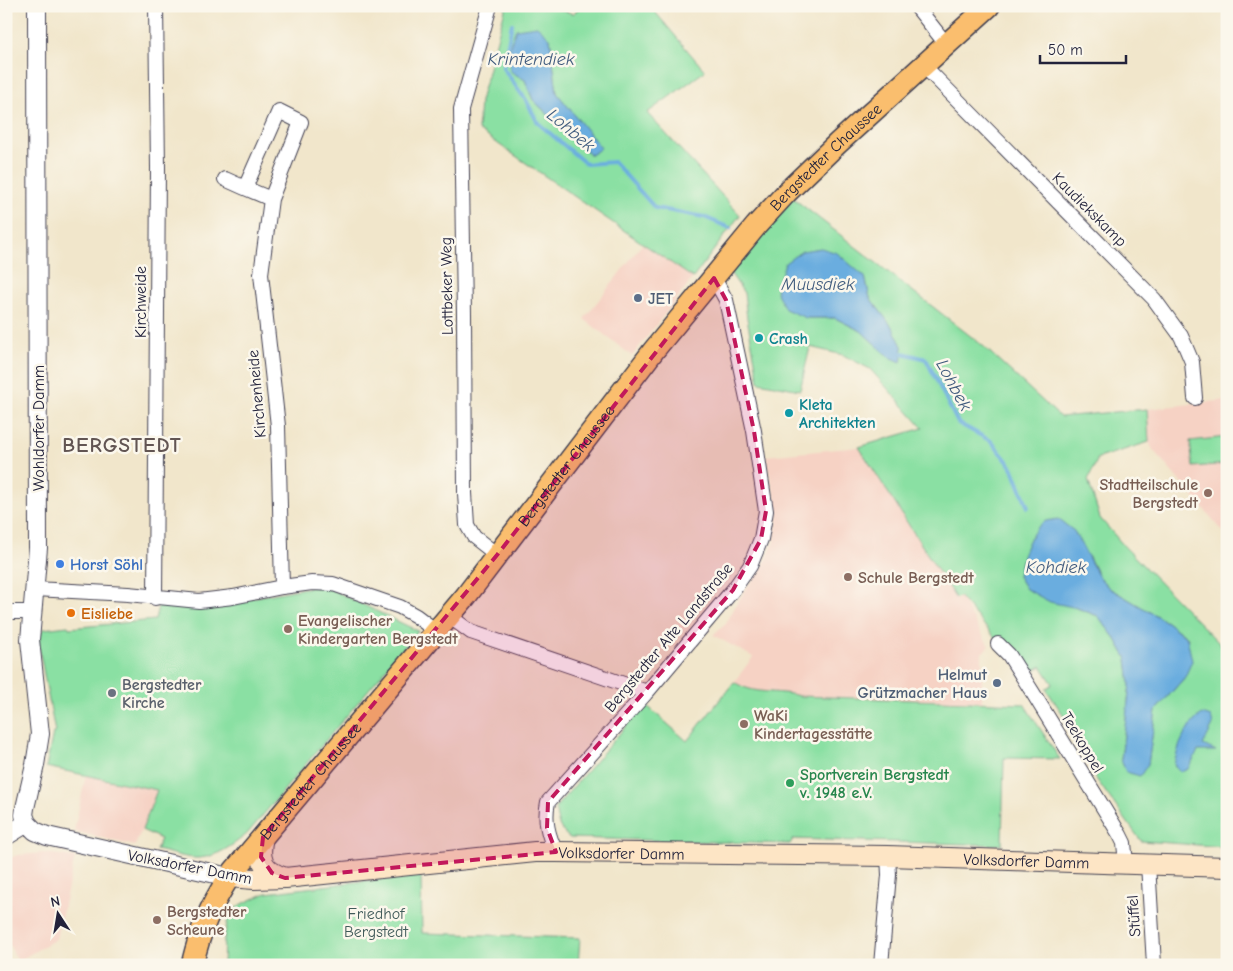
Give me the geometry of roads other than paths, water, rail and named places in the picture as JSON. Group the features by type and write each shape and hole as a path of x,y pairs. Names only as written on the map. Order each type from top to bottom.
{"main road":[{"name":"Bergstedter Chaussee","path":"192,965 206,917 229,877 443,624 654,350 756,226 787,192 838,143 989,6"},
{"path":"263,837 261,847 263,863 266,869 285,878"},
{"name":"Volksdorfer Damm","path":"229,877 254,879 285,878 535,852 888,856 1227,867"}],"street":[{"name":"Wohldorfer Damm","path":"27,823 24,816 25,808 36,765 40,734 39,707 31,651 38,548 37,6"},
{"name":"Kirchweide","path":"155,598 158,168 156,6"},
{"name":"Lottbeker Weg","path":"490,6 461,109 465,493 467,526 474,537 497,555"},
{"path":"916,6 946,44"},
{"name":"Kaudiekskamp","path":"923,65 1154,299 1181,336 1192,362 1195,398"},
{"name":"Kirchenheide","path":"245,188 279,112 301,122 271,200 260,274 278,426 282,587"},
{"path":"225,179 271,200"},
{"name":"Bergstedter Alte Landstraße","path":"556,852 547,828 548,802 647,692 733,590 750,566 762,539 766,511 754,431 726,300 714,278"},
{"path":"35,589 128,594 199,601 233,597 282,587 333,584 400,607 416,616 471,632 647,692"},
{"path":"6,612 33,612"},
{"name":"Teekoppel","path":"998,644 1008,655 1034,693 1120,835 1124,843 1126,864"},
{"path":"6,836 27,823"},
{"name":"Volksdorfer Damm","path":"27,823 35,831 47,836 229,877"},
{"path":"881,965 889,875 888,856"},
{"name":"Stüffel","path":"1148,864 1154,965"}],"water":[{"name":"Krintendiek","path":"537,26 550,38 557,93 601,148 591,155 533,100 525,80 510,71 510,46 516,29"},
{"name":"Muusdiek","path":"821,248 837,253 865,277 870,298 893,328 902,346 901,362 889,357 861,331 835,318 806,318 785,309 776,291 785,263 802,251"},
{"name":"Kohdiek","path":"1058,519 1074,531 1099,577 1109,588 1167,622 1187,638 1192,661 1185,677 1156,710 1148,764 1140,776 1126,772 1121,760 1130,684 1127,659 1117,641 1098,616 1077,608 1050,602 1026,589 1018,576 1024,553 1035,530 1046,521"},
{"path":"1202,714 1211,717 1213,725 1203,745 1216,751 1198,751 1188,769 1181,772 1174,765 1180,744 1191,725"}],"waterway":[{"name":"Lohbek","path":"512,24 503,68 526,100 538,123 586,164 614,162 655,208 704,217 730,228"},
{"name":"Lohbek","path":"903,353 926,359 958,423 991,441 1012,467 1028,507"}],"place":[{"name":"JET","path":"638,298"},
{"name":"Crash","path":"759,338"},
{"name":"Kleta Architekten","path":"789,413"},
{"name":"Stadtteilschule Bergstedt","path":"1208,493"},
{"name":"Horst Söhl","path":"60,564"},
{"name":"Schule Bergstedt","path":"848,577"},
{"name":"Eisliebe","path":"71,613"},
{"name":"Evangelischer Kindergarten Bergstedt","path":"288,629"},
{"name":"Helmut Grützmacher Haus","path":"997,683"},
{"name":"Bergstedter Kirche","path":"112,693"},
{"name":"WaKi Kindertagesstätte","path":"744,724"},
{"name":"Sportverein Bergstedt v. 1948 e.V.","path":"790,783"},
{"name":"Bergstedter Scheune","path":"157,920"}],"district":[{"name":"BERGSTEDT","path":"122,445"}],"park label":[{"name":"Friedhof Bergstedt","path":"376,922"}]}
